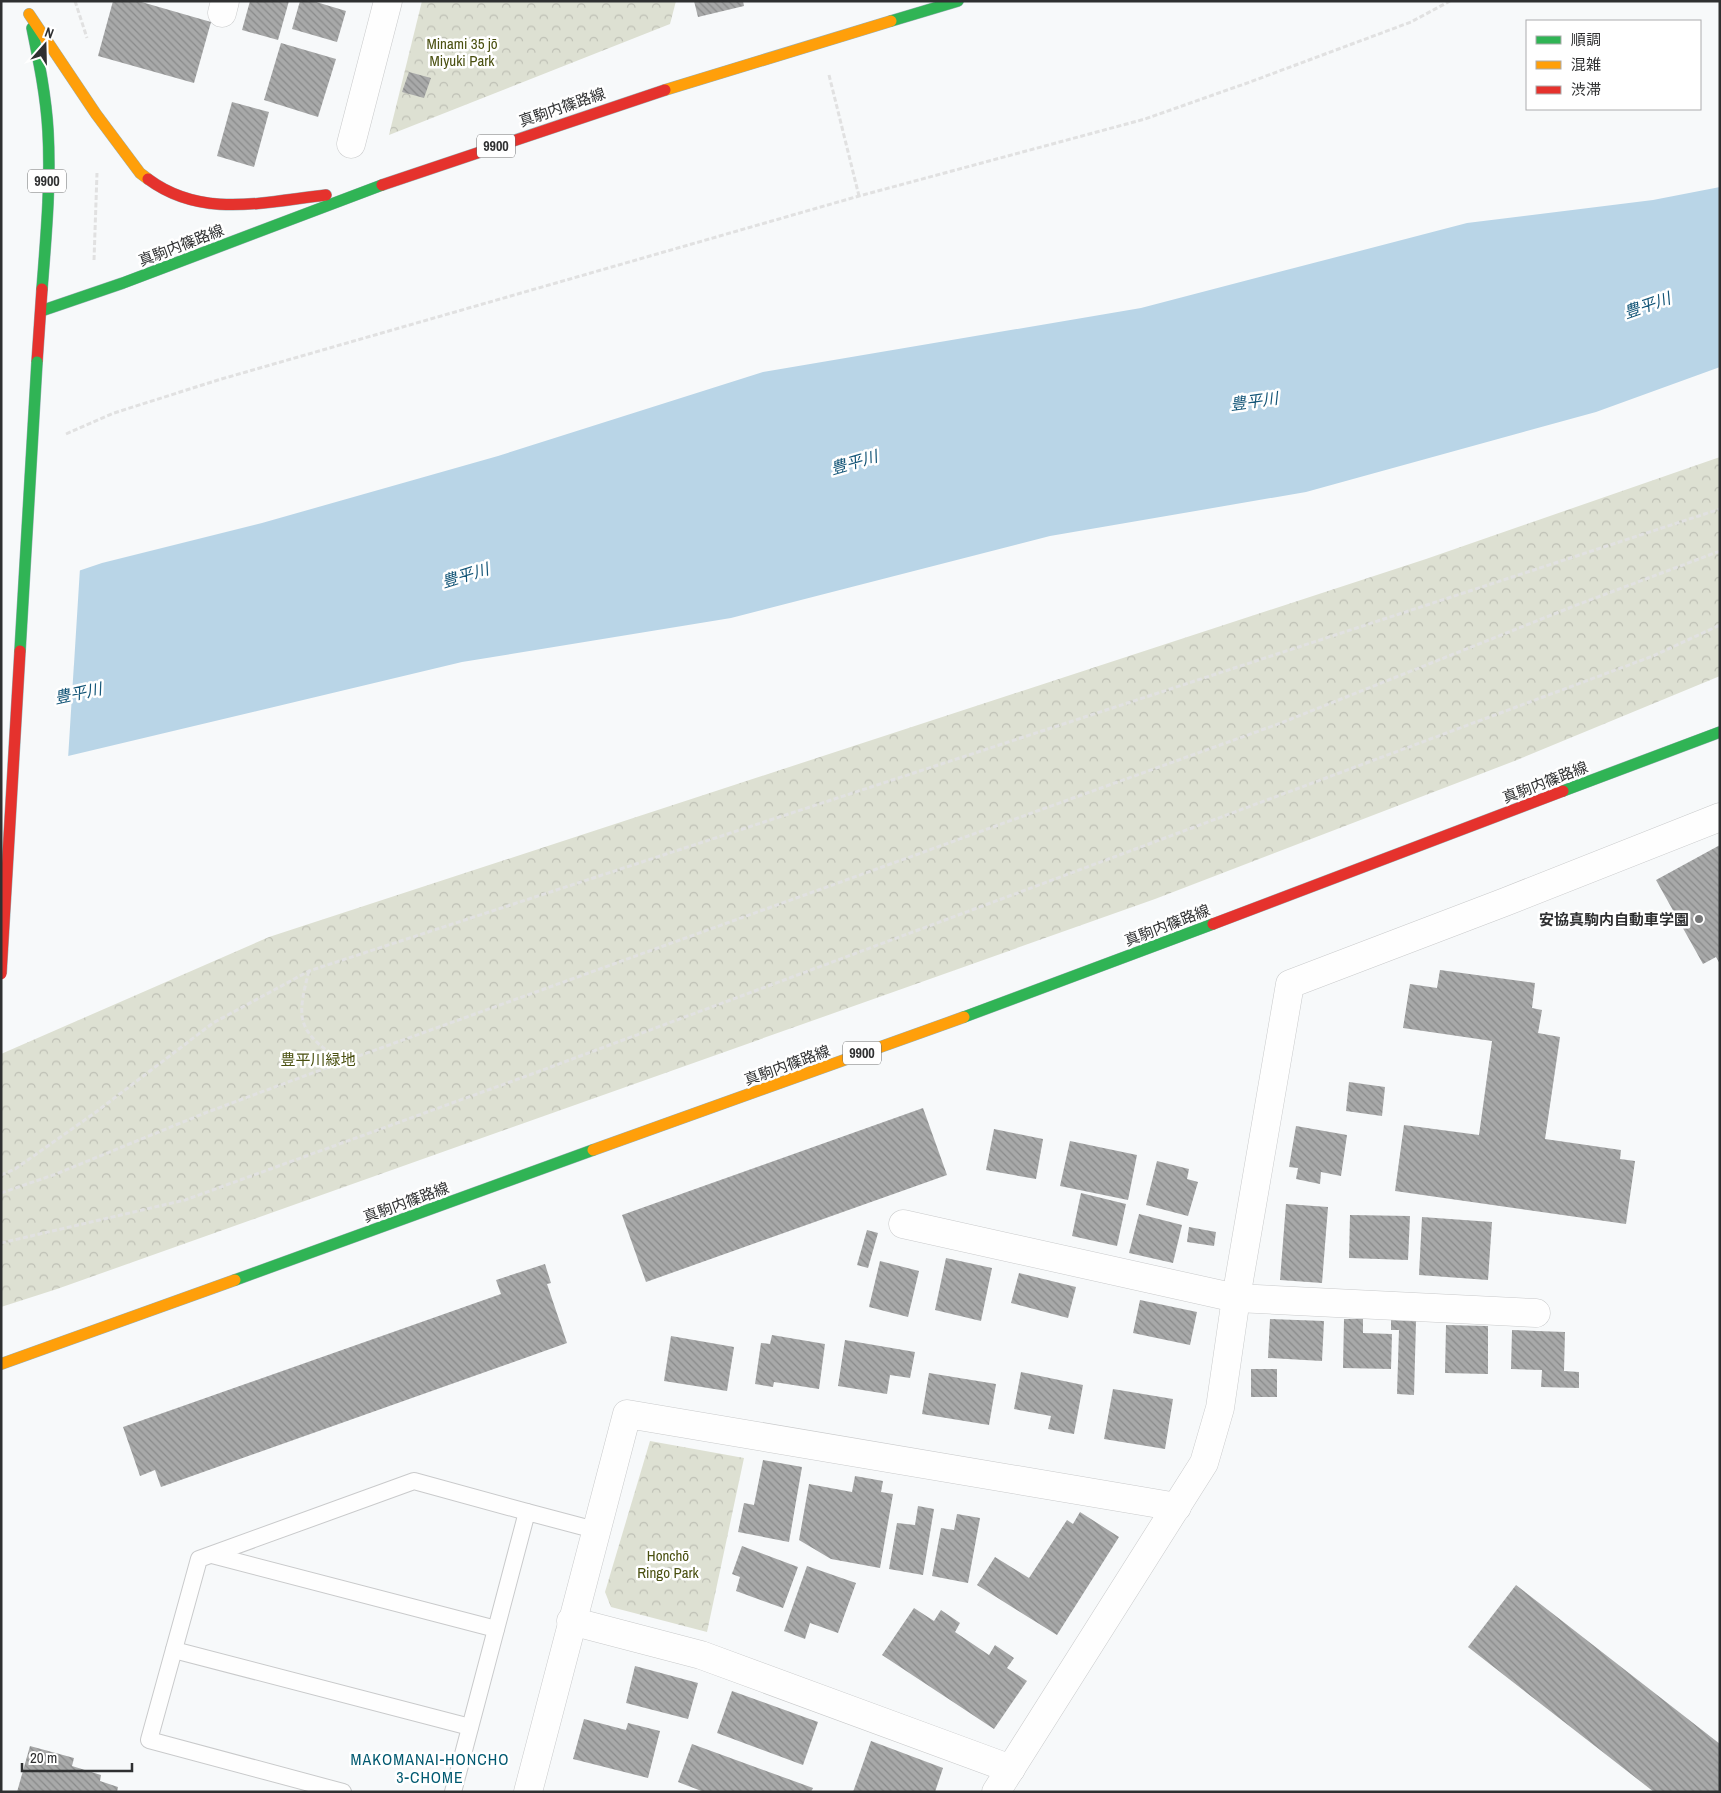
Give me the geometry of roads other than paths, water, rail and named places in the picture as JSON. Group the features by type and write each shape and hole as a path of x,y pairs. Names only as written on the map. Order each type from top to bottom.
{"main road":[{"name":"9900","path":"1,974 47,217 48,131 41,70 25,1"},
{"name":"真駒内篠路線","path":"41,310 92,294 365,191 647,94 958,1"},
{"path":"29,14 96,114 140,173 162,190 193,202 232,206 365,191"},
{"name":"真駒内篠路線","path":"1,1364 1028,994 1720,732"}],"street":[{"path":"351,144 388,1"},
{"path":"996,1792 1204,1463 1220,1408 1236,1298 1290,984 1505,902 1720,816"},
{"path":"903,1224 1236,1298 1536,1313"},
{"path":"528,1792 571,1621 627,1414 1177,1507"},
{"path":"571,1621 701,1655 1011,1769"}],"lane":[{"path":"343,1792 149,1740 199,1559 414,1481 596,1530"},
{"path":"453,1792 528,1512"},
{"path":"212,1555 496,1629"},
{"path":"174,1650 470,1727"}],"water":[{"name":"豊平川","path":"1720,187 1720,367 1596,412 1306,492 1050,536 731,618 462,662 1,772 1,597 102,563 262,523 498,456 763,372 1141,308 1467,223 1653,200"}],"place":[{"name":"安協真駒内自動車学園","path":"1699,919"}],"district":[{"name":"MAKOMANAI-HONCHO 3-CHOME","path":"430,1768"}],"park label":[{"name":"Minami 35 jō Miyuki Park","path":"462,52"},
{"name":"豊平川緑地","path":"318,1059"},
{"name":"Honchō Ringo Park","path":"668,1564"}]}
